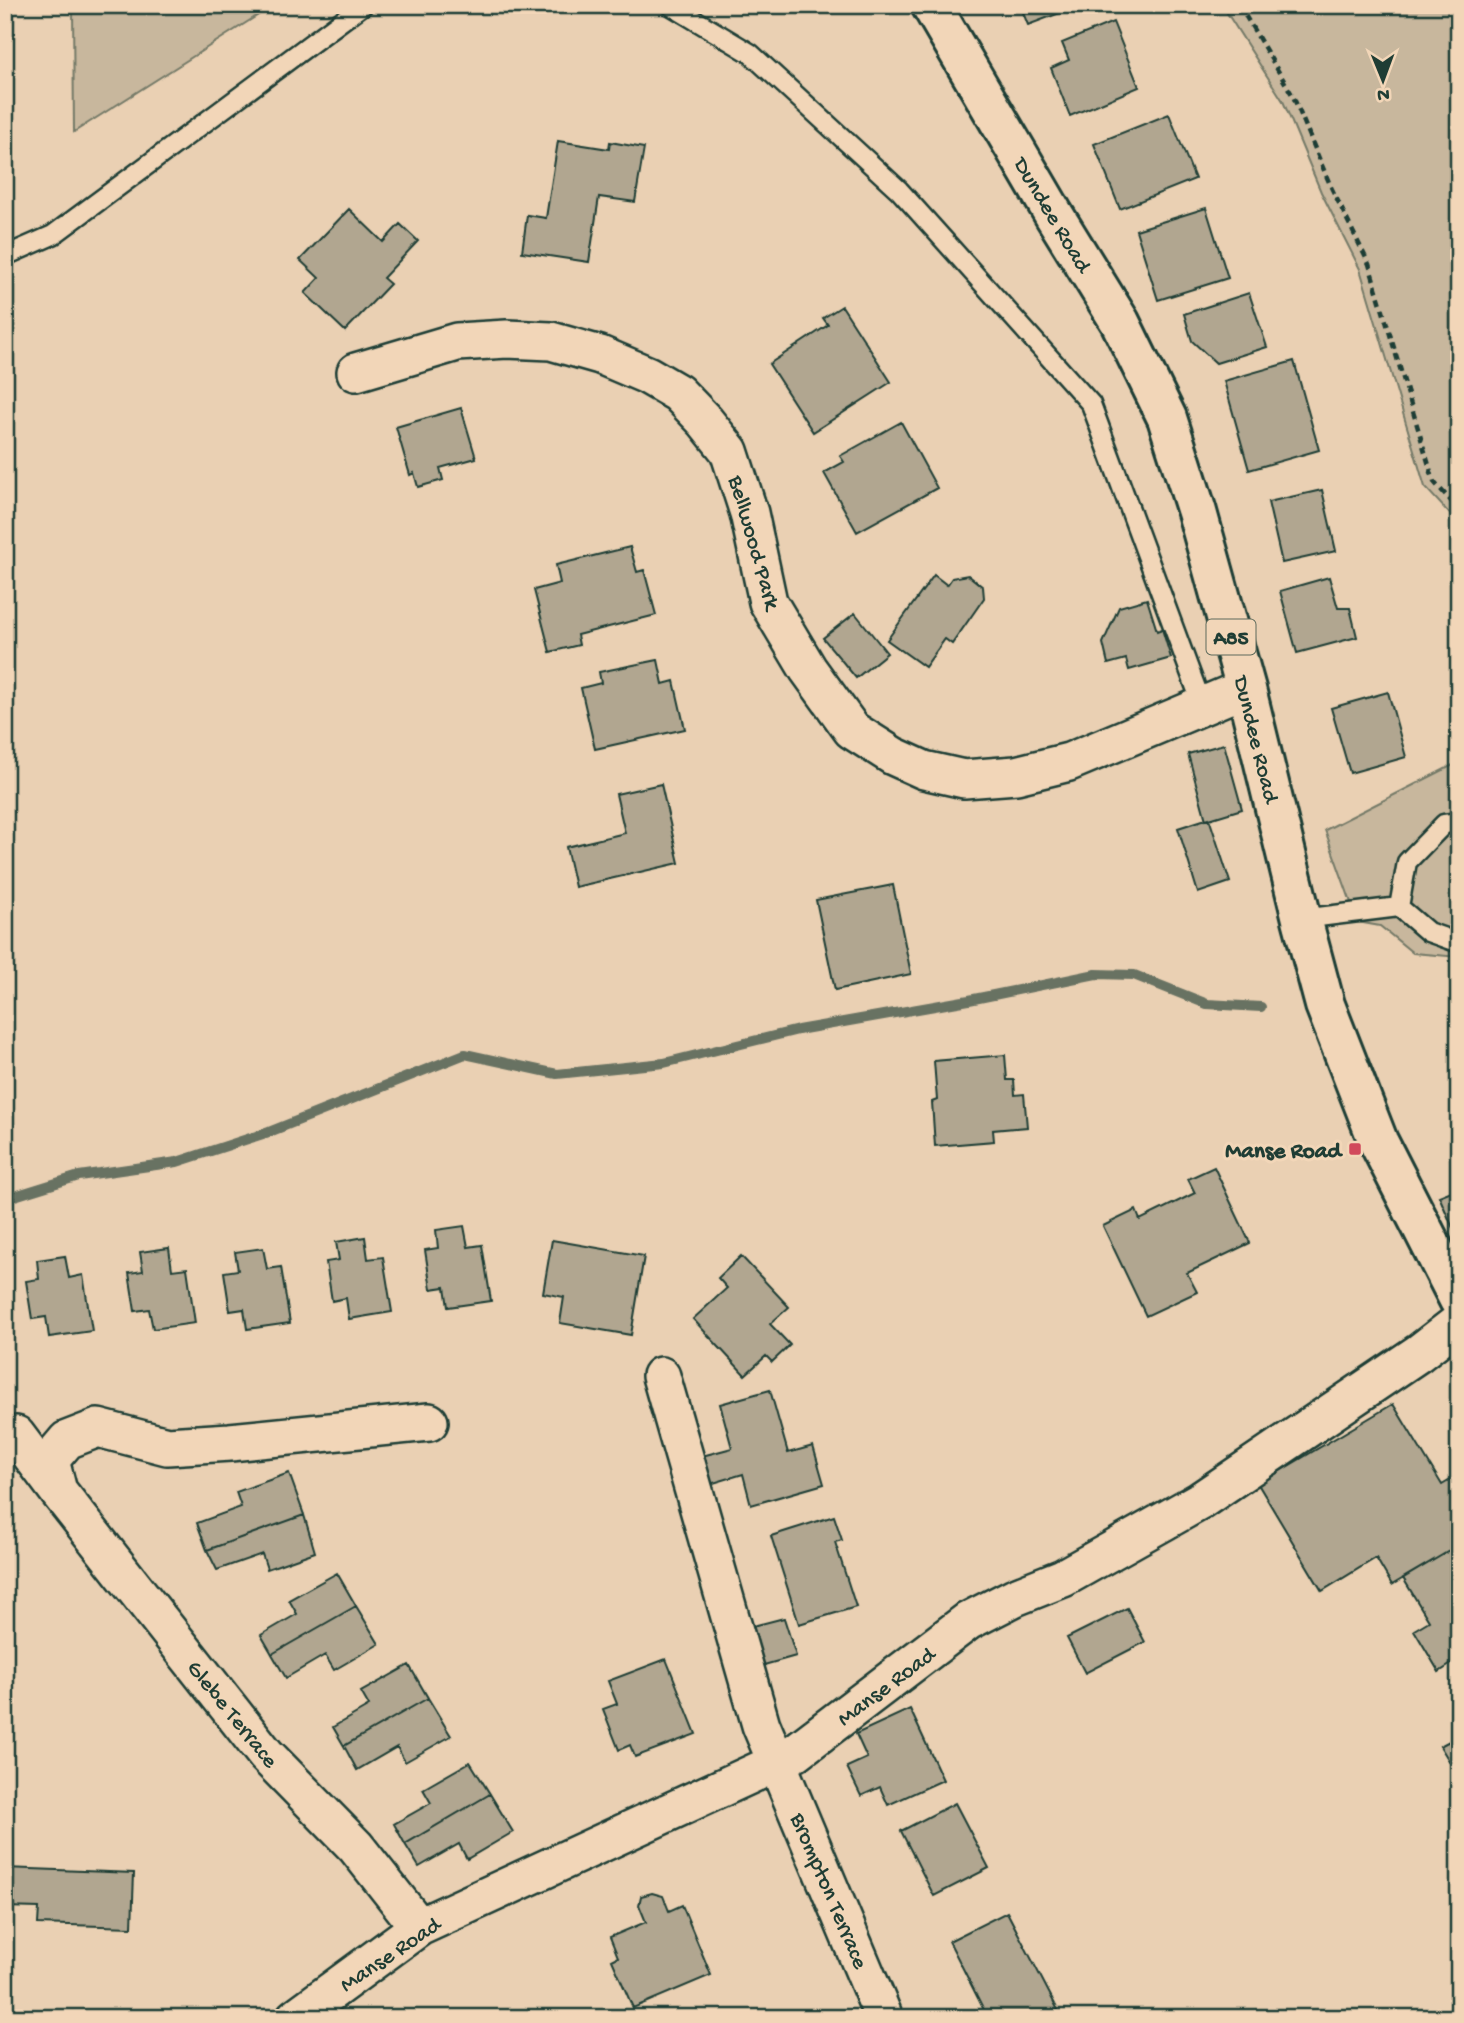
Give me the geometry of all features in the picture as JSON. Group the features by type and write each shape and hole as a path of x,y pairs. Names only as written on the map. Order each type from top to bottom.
{"main road":[{"name":"Dundee Road","path":"931,5 1120,322 1167,418 1197,512 1246,689 1325,1005 1378,1141 1459,1300"}],"street":[{"name":"Bellwood Park","path":"356,372 457,342 507,339 551,341 600,355 647,375 678,393 729,451 749,513 768,602 808,669 852,730 892,756 924,771 964,779 1016,775 1069,762 1246,689"},
{"name":"Manse Road","path":"295,2018 419,1927 796,1752 968,1621 1063,1578 1200,1501 1419,1353 1459,1322"},
{"name":"Brompton Terrace","path":"662,1376 761,1725 884,2018"},
{"name":"Glebe Terrace","path":"58,1491 50,1460 67,1440 98,1428 167,1446 429,1422"},
{"name":"Glebe Terrace","path":"16,1435 266,1755 356,1847 419,1927"}],"lane":[{"path":"5,256 53,235 363,5"},
{"path":"670,5 750,53 899,190 1091,404 1203,707"},
{"path":"1399,907 1407,862 1444,824 1459,822"},
{"path":"1302,919 1399,907 1428,932 1459,943"}],"path":[{"path":"1239,5 1293,96 1331,187 1369,264 1434,482 1459,510"}],"shaded area":[{"path":"73,5 274,5 74,132"},
{"path":"1224,5 1459,5 1459,524 1425,487 1360,269 1321,192 1283,101"},
{"path":"1459,762 1459,957 1413,953 1380,926 1358,922 1325,830"}],"building":[{"path":"1020,5 1081,5 1028,25"},
{"path":"1113,22 1139,87 1070,116 1051,68 1069,60 1062,43"},
{"path":"1169,114 1195,179 1120,209 1094,144"},
{"path":"558,141 609,149 610,142 644,148 635,202 599,197 589,262 522,252 527,215 546,218"},
{"path":"1206,208 1228,278 1158,300 1136,230"},
{"path":"349,209 383,242 400,224 418,241 383,278 390,284 345,331 305,293 319,278 300,260"},
{"path":"1249,293 1267,347 1216,363 1192,341 1184,314"},
{"path":"842,306 891,382 813,432 769,364 828,325 823,318"},
{"path":"1294,361 1319,450 1249,470 1224,381"},
{"path":"461,408 476,458 440,468 443,480 418,487 414,473 410,475 396,427"},
{"path":"901,422 937,488 857,532 824,473 844,462 840,456"},
{"path":"1322,490 1336,551 1282,563 1268,502"},
{"path":"630,547 637,572 644,570 656,615 577,635 579,645 550,652 534,590 560,583 556,565"},
{"path":"934,575 947,585 952,578 968,575 983,587 984,598 952,644 945,639 925,667 887,640"},
{"path":"1329,577 1338,608 1350,608 1357,637 1297,653 1280,591"},
{"path":"1147,599 1157,631 1162,629 1171,658 1129,670 1126,659 1108,664 1103,643 1119,607"},
{"path":"855,613 887,653 856,678 823,638"},
{"path":"658,660 663,684 674,681 685,729 595,749 581,688 601,683 599,672"},
{"path":"1388,692 1406,757 1350,773 1331,708"},
{"path":"1224,744 1242,809 1206,820 1188,754"},
{"path":"661,784 679,863 575,887 566,847 625,833 616,794"},
{"path":"1209,818 1230,882 1198,893 1178,828"},
{"path":"893,885 911,974 835,990 816,900"},
{"path":"1005,1055 1007,1080 1014,1080 1015,1095 1024,1094 1027,1127 993,1130 994,1141 935,1146 932,1102 937,1100 934,1061"},
{"path":"1214,1167 1250,1243 1187,1273 1197,1292 1146,1316 1103,1226 1136,1210 1140,1220 1195,1193 1188,1179"},
{"path":"1459,1188 1459,1242 1439,1196"},
{"path":"464,1226 468,1247 482,1245 491,1301 448,1307 445,1287 431,1289 425,1250 438,1248 436,1230"},
{"path":"365,1237 368,1259 383,1257 392,1312 349,1319 346,1298 332,1301 326,1262 339,1260 336,1242"},
{"path":"552,1240 644,1256 631,1335 560,1323 564,1297 543,1293"},
{"path":"169,1248 172,1270 187,1268 195,1323 153,1329 149,1309 135,1311 129,1273 143,1271 140,1252"},
{"path":"263,1248 267,1269 281,1267 290,1323 247,1329 244,1309 230,1311 224,1272 238,1270 235,1252"},
{"path":"65,1256 69,1278 83,1275 92,1331 49,1337 46,1317 32,1319 26,1281 39,1279 37,1260"},
{"path":"741,1256 789,1307 770,1324 790,1345 772,1362 766,1356 745,1375 693,1319 727,1288 718,1278"},
{"path":"770,1390 788,1453 813,1446 824,1484 751,1505 743,1474 710,1484 702,1456 732,1448 720,1404"},
{"path":"1393,1404 1442,1485 1452,1479 1459,1490 1459,1545 1392,1585 1376,1558 1322,1591 1258,1484"},
{"path":"289,1473 304,1515 207,1550 197,1523 241,1507 236,1492"},
{"path":"304,1515 315,1552 267,1569 262,1554 217,1570 207,1550"},
{"path":"834,1516 842,1540 835,1542 856,1607 799,1624 771,1536"},
{"path":"1456,1547 1459,1551 1459,1672 1453,1663 1439,1672 1414,1630 1429,1621 1403,1578"},
{"path":"337,1573 356,1606 272,1654 261,1635 297,1614 289,1600"},
{"path":"356,1606 379,1644 334,1670 325,1655 286,1678 272,1654"},
{"path":"1127,1608 1145,1642 1085,1673 1067,1638"},
{"path":"784,1618 796,1656 764,1665 753,1626"},
{"path":"666,1659 696,1734 635,1757 630,1745 619,1750 603,1709 617,1704 608,1681"},
{"path":"409,1665 428,1698 344,1746 333,1727 369,1706 361,1692"},
{"path":"428,1698 451,1736 405,1762 397,1747 357,1770 344,1746"},
{"path":"910,1709 943,1780 888,1805 880,1787 861,1796 847,1767 867,1758 856,1734"},
{"path":"1459,1736 1459,1777 1440,1746"},
{"path":"470,1762 490,1794 405,1844 394,1824 431,1803 423,1789"},
{"path":"490,1794 513,1832 467,1859 459,1844 419,1867 405,1844"},
{"path":"955,1803 989,1868 934,1896 901,1831"},
{"path":"5,1868 134,1873 132,1927 38,1924 39,1908 5,1907"},
{"path":"652,1893 663,1896 669,1911 682,1905 711,1975 633,2008 612,1960 618,1957 610,1937 646,1922 639,1905 641,1896"},
{"path":"1007,1912 1058,2010 1043,2018 988,2018 949,1941"}],"waterway":[{"path":"5,1199 79,1176 177,1162 269,1132 465,1054 557,1074 664,1063 798,1030 1096,974 1134,975 1207,1004 1261,1007"}],"place":[{"name":"Manse Road","path":"1355,1149"}]}
